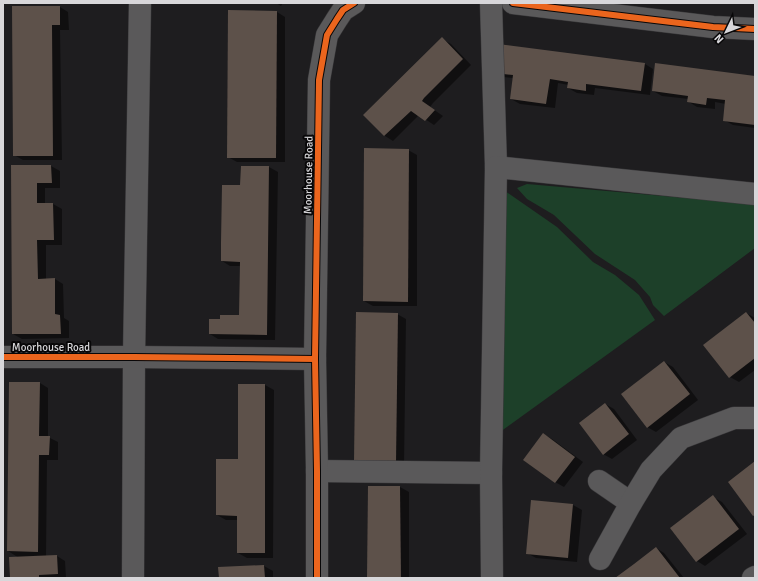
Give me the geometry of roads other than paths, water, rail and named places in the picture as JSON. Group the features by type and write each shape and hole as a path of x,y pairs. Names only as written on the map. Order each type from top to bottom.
{"street":[{"path":"133,578 134,356 140,3"},
{"name":"Moorhouse Road","path":"317,578 315,360 319,80 327,35 343,10 354,3"},
{"path":"491,3 496,168 492,578"},
{"path":"513,3 654,11 713,26 755,29"},
{"path":"496,168 755,194"},
{"name":"Moorhouse Road","path":"3,357 134,356 315,360"},
{"path":"600,559 651,470 681,438 734,418 755,418"},
{"path":"317,471 492,473"},
{"path":"599,481 631,503"}]}
